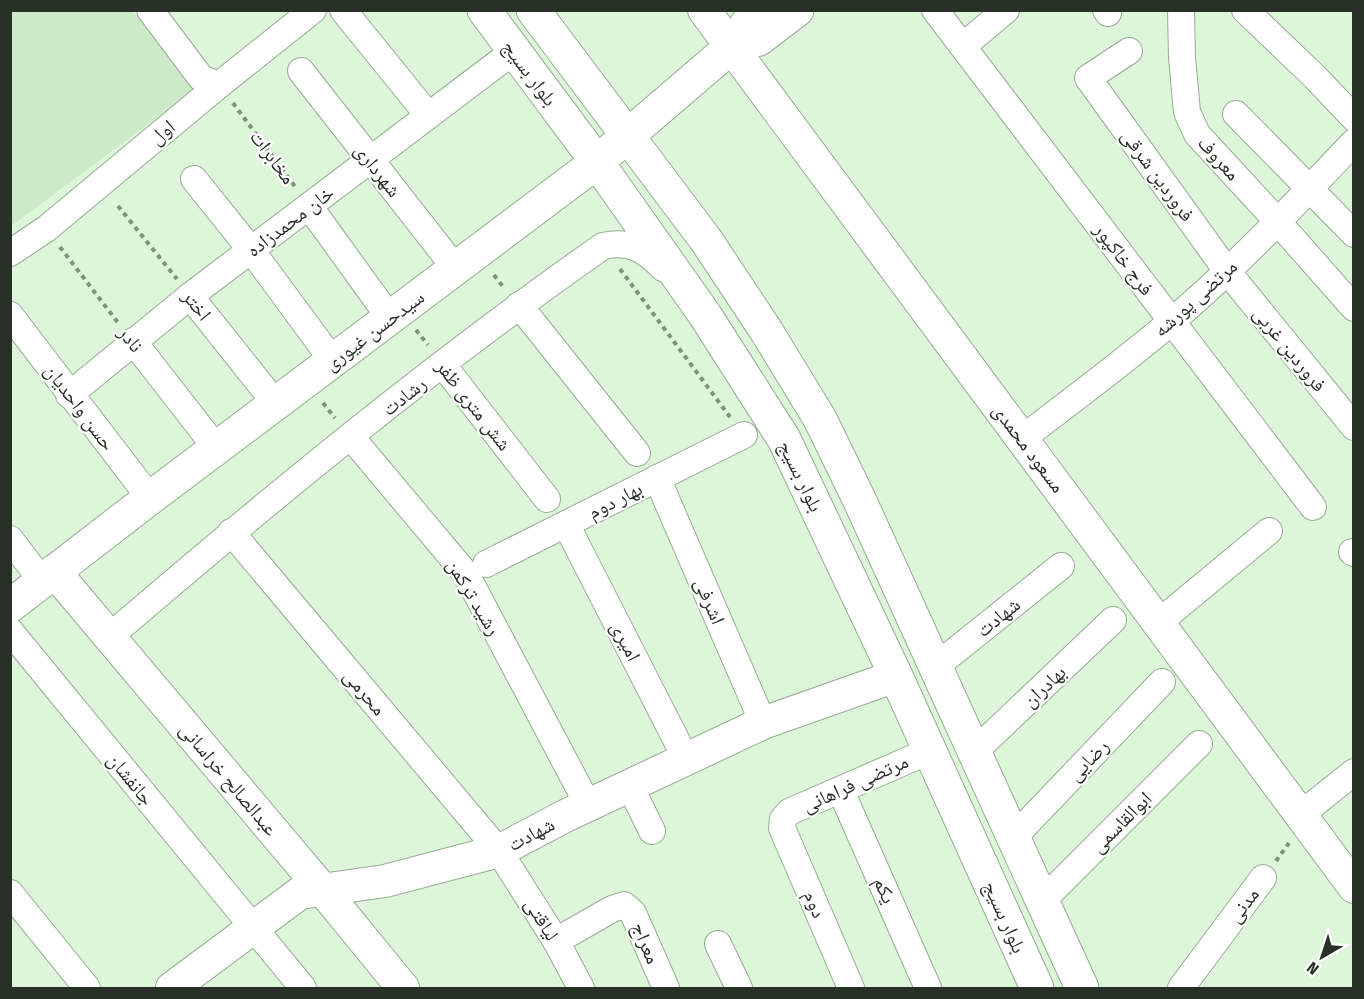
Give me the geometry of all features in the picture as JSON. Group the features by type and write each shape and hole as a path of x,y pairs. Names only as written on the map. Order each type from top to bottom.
{"main road":[{"name":"بلوار بسیج","path":"484,10 597,162 705,315 784,439 896,676 1037,988"},
{"name":"بلوار بسیج","path":"533,10 706,240 820,419 1082,988"},
{"name":"سیدحسن غیوری","path":"10,606 597,162 731,47 748,21 762,10"},
{"name":"سیدحسن غیوری","path":"731,47 759,39 797,10"},
{"path":"563,117 596,93"}],"street":[{"path":"150,10 201,78 219,85"},
{"name":"اول","path":"10,253 46,229 313,10"},
{"path":"343,10 428,115"},
{"name":"مسعود محمدی","path":"704,10 1353,887"},
{"name":"فرج خاکپور","path":"935,10 1313,507"},
{"path":"963,46 1006,10"},
{"name":"معروف","path":"1181,10 1182,58 1187,112 1197,134 1353,308"},
{"path":"1245,10 1315,77 1353,118"},
{"name":"خان محمدزاده","path":"69,394 190,296 514,51"},
{"name":"فروردین شرقی","path":"1129,51 1088,78 1227,271"},
{"name":"شهرداری","path":"302,71 371,161 466,261"},
{"path":"1236,114 1353,234"},
{"name":"مرتضی پورشه","path":"1022,439 1172,321 1278,222 1353,142"},
{"path":"194,179 251,250 333,361"},
{"path":"309,206 395,314"},
{"path":"603,246 620,243 637,247 656,260 705,315"},
{"name":"رشادت","path":"109,636 231,532 351,437 519,305 603,246"},
{"name":"فروردین غربی","path":"1227,271 1353,427"},
{"name":"اختر","path":"190,296 276,404"},
{"path":"519,305 637,453"},
{"name":"حسن واحدیان","path":"10,315 150,498"},
{"name":"نادر","path":"133,341 217,449"},
{"name":"شش متری ظفر","path":"443,365 547,499"},
{"name":"بهار دوم","path":"486,564 744,435"},
{"name":"رشید ترکمن","path":"351,437 466,574 588,805"},
{"name":"اشرفی","path":"657,478 763,723"},
{"name":"امیری","path":"566,524 686,759"},
{"path":"1158,622 1269,531"},
{"name":"محرمی","path":"231,532 500,851"},
{"path":"10,539 48,577"},
{"name":"شهادت","path":"935,667 1061,566"},
{"name":"عبدالصالح خراسانی","path":"48,577 109,636 403,988"},
{"name":"بهادران","path":"974,752 1113,620"},
{"name":"جانفشان","path":"10,631 303,988"},
{"name":"شهادت","path":"172,988 300,893 321,888 339,889 385,881 500,851 588,805 763,723 896,676"},
{"name":"رضایی","path":"1013,838 1162,682"},
{"name":"ابوالقاسمی","path":"1042,901 1199,744"},
{"name":"مرتضی فراهانی","path":"783,819 789,812 929,751"},
{"path":"1303,818 1353,772"},
{"path":"630,786 652,831"},
{"name":"یکم","path":"841,791 928,988"},
{"name":"دوم","path":"783,819 782,828 851,988"},
{"name":"لیاقتی","path":"500,851 556,941 580,988"},
{"name":"مدنی","path":"1181,988 1263,878"},
{"path":"10,893 87,988"},
{"name":"معراج","path":"556,941 612,909 624,905 633,913 666,988"},
{"path":"718,944 739,988"}],"path":[{"name":"مخابرات","path":"219,85 309,206"},
{"name":"اختر","path":"118,206 190,296"},
{"name":"نادر","path":"46,229 133,341"},
{"path":"603,246 744,435"},
{"path":"466,261 519,305"},
{"name":"شش متری ظفر","path":"395,314 443,365"},
{"path":"306,382 351,437"},
{"name":"مدنی","path":"1263,878 1303,818"}],"shaded area":[{"path":"11,11 133,11 193,91 11,226"}]}
